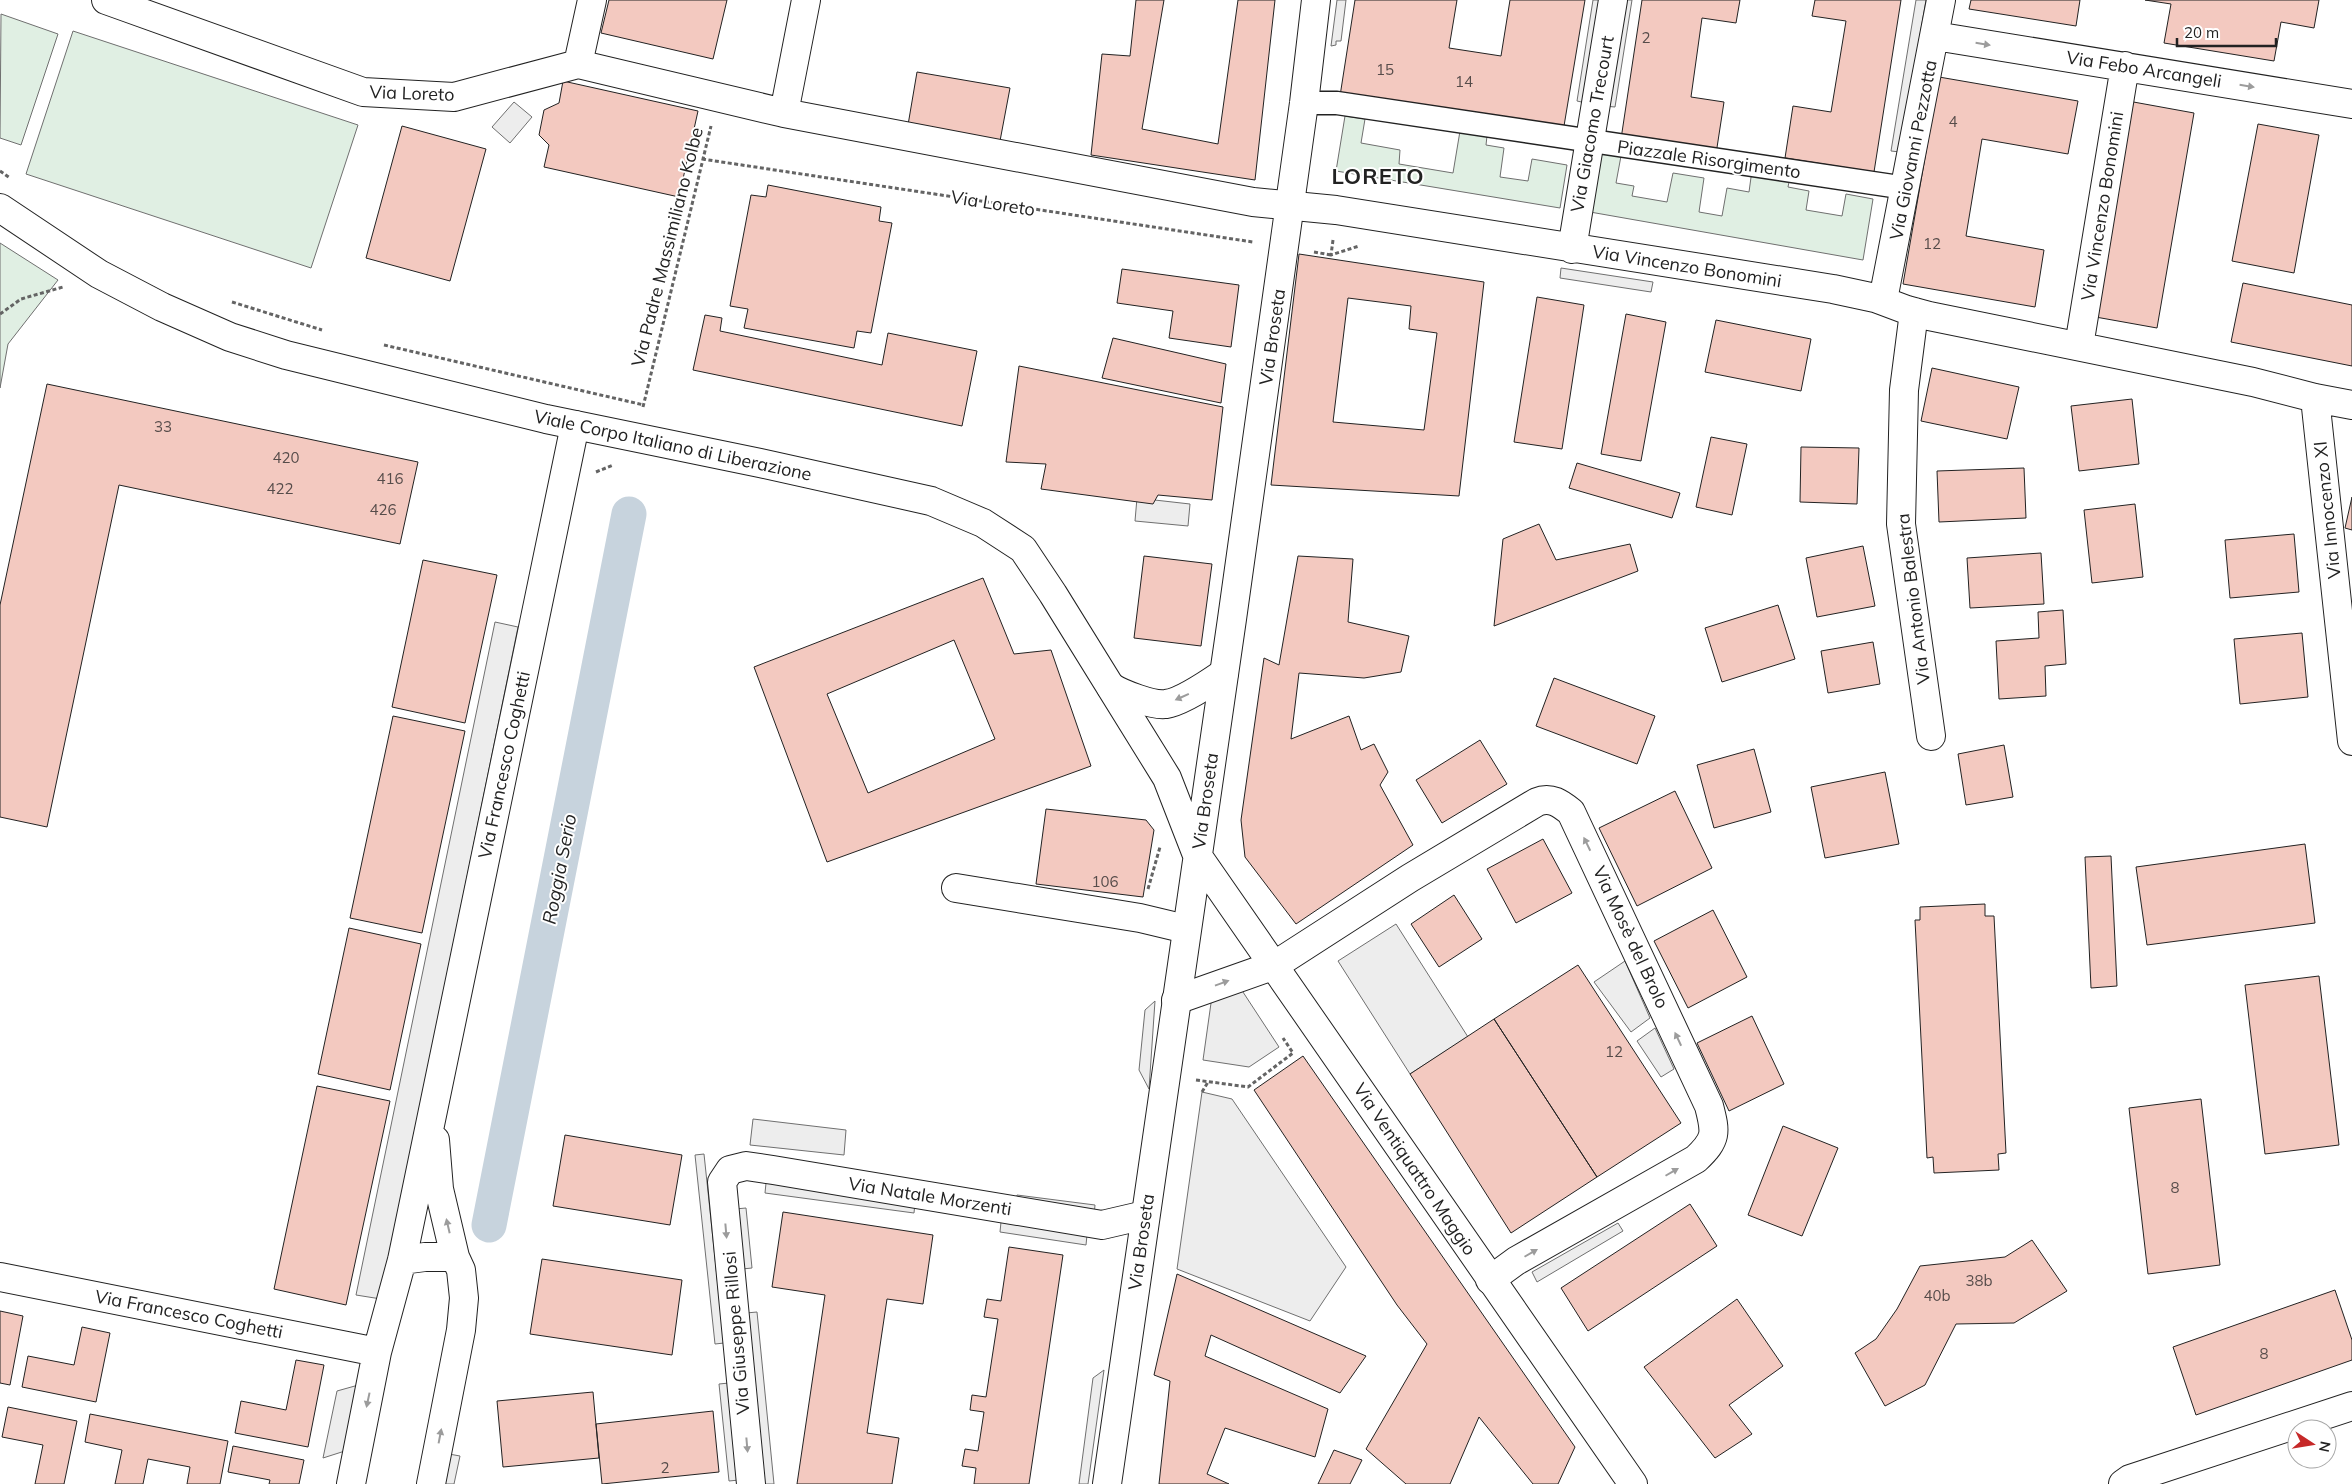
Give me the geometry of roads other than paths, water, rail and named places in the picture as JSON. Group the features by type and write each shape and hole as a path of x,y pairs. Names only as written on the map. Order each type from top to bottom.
{"street":[{"name":"Via Loreto","path":"106,0 363,92 454,97 578,64 784,113 1253,202 1290,206"},
{"path":"578,64 592,0"},
{"path":"784,113 806,0"},
{"name":"Via Broseta","path":"1107,1484 1144,1215 1224,673 1290,206 1316,0"},
{"name":"Via Giacomo Trecourt","path":"1572,248 1613,0"},
{"name":"Via Giovanni Pezzotta","path":"1883,300 1941,0"},
{"name":"Via Febo Arcangeli","path":"1935,36 2352,104"},
{"name":"Via Vincenzo Bonomini","path":"2079,346 2125,66"},
{"name":"Piazzale Risorgimento","path":"1304,103 1337,103 1906,188"},
{"name":"Via Vincenzo Bonomini","path":"1290,206 1336,210 1833,289 1883,300 1914,312 2253,382 2315,398 2352,404"},
{"name":"Viale Corpo Italiano di Liberazione","path":"0,208 99,274 162,307 230,336 286,355 575,425 931,501 984,523 1023,549 1167,778 1197,855"},
{"name":"Via Antonio Balestra","path":"1914,312 1904,390 1901,524 1931,736"},
{"name":"Via Innocenzo XI","path":"2315,398 2352,741"},
{"name":"Via Francesco Coghetti","path":"350,1484 378,1352 402,1260 575,425"},
{"path":"1111,687 1124,695 1166,704 1201,689 1224,673"},
{"name":"Via Mosè del Brolo","path":"1275,965 1410,878 1537,802 1543,799 1557,802 1571,812 1709,1106 1714,1125 1714,1137 1710,1146 1696,1159 1516,1261 1490,1280"},
{"name":"Via Ventiquattro Maggio","path":"1197,855 1633,1484"},
{"path":"956,888 1140,918 1186,929"},
{"path":"1176,1000 1275,965"},
{"name":"Via Francesco Coghetti","path":"431,1484 461,1330 464,1298 461,1270 455,1257 439,1189 433,1106"},
{"name":"Via Natale Morzenti","path":"722,1182 730,1170 746,1166 1102,1225 1144,1215"},
{"name":"Via Giuseppe Rillosi","path":"722,1182 750,1484"},
{"path":"402,1260 425,1257 455,1257"},
{"name":"Via Francesco Coghetti","path":"0,1277 378,1352"},
{"path":"2123,1484 2139,1476 2352,1406"}],"waterway":[{"name":"Roggia Serio","path":"489,1225 629,514"}],"district":[{"name":"LORETO","path":"1378,176"}]}
